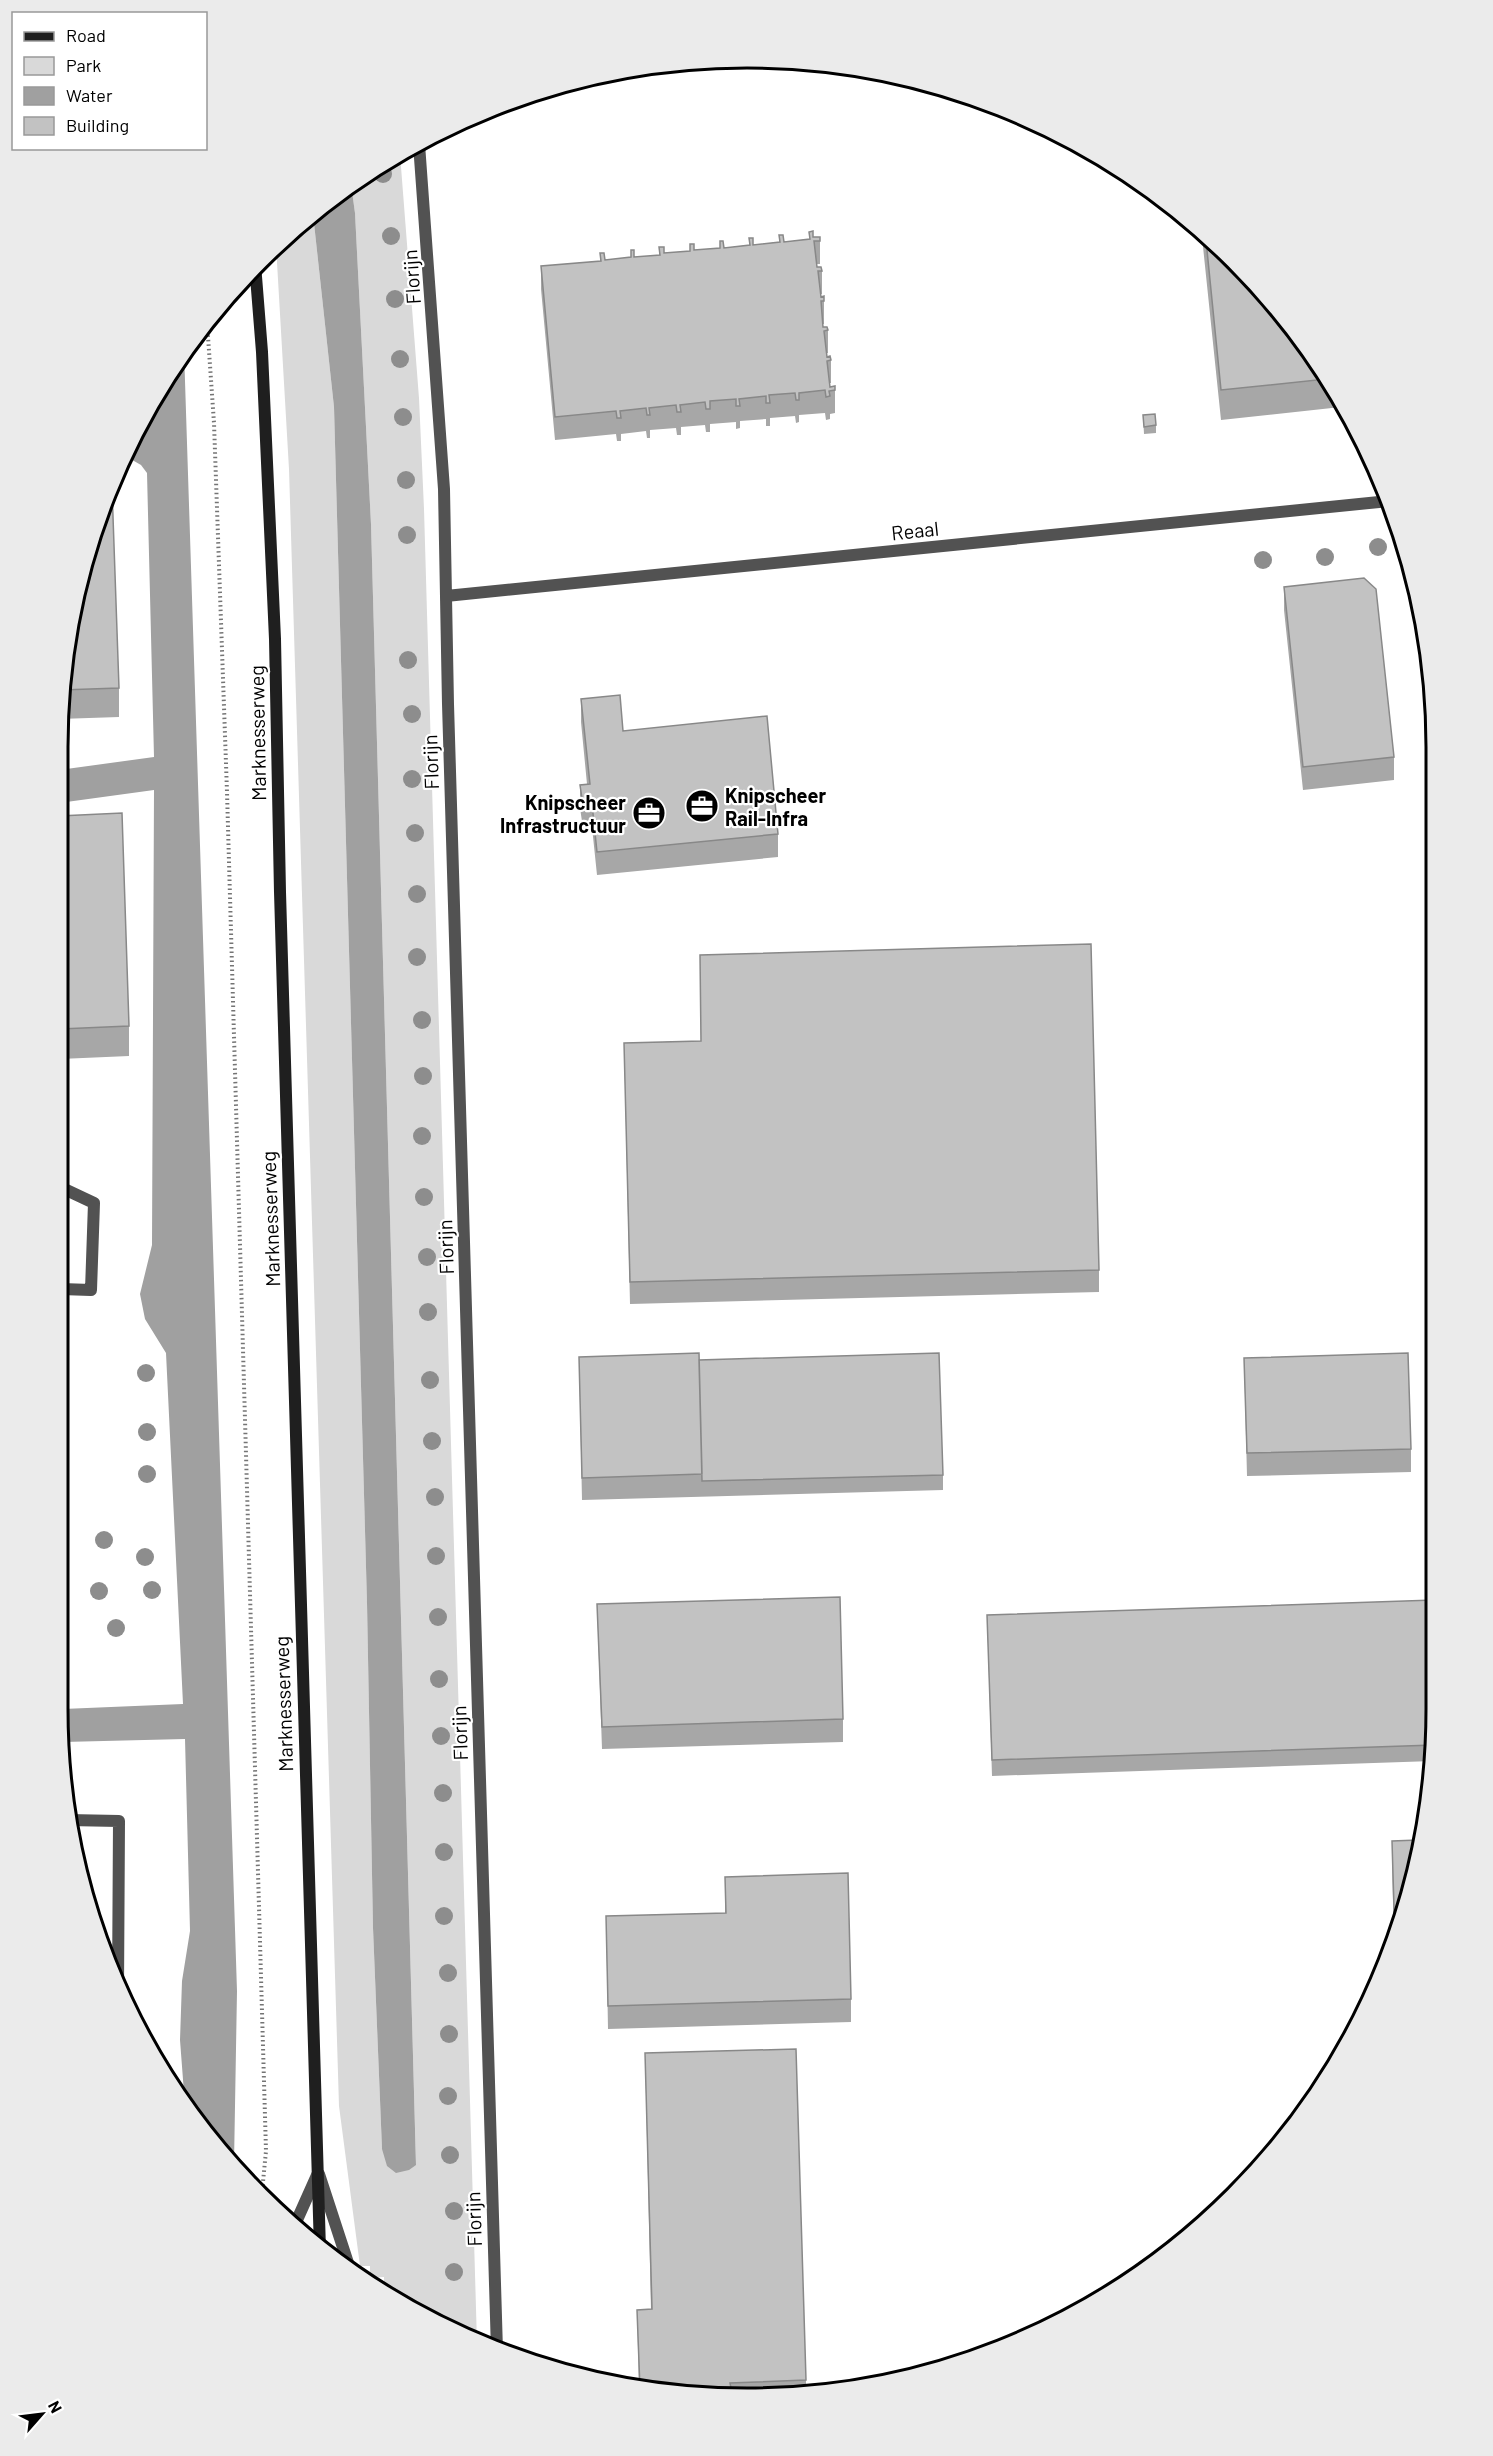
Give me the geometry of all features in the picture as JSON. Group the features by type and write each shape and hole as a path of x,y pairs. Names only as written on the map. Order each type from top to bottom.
{"main road":[{"name":"Marknesserweg","path":"256,277 262,352 275,639 280,916 320,2237"}],"street":[{"name":"Florijn","path":"420,152 442,454 497,2341"},
{"name":"Reaal","path":"446,596 1379,502"},
{"path":"68,1190 94,1203 91,1290 68,1289"},
{"path":"77,1820 119,1821 118,1967"},
{"name":"Marknesserweg","path":"298,2219 318,2173"},
{"name":"Marknesserweg","path":"318,2173 346,2258"}],"path":[{"name":"Marknesserweg","path":"208,333 214,423 227,792 266,2151 263,2186"}],"green space":[{"path":"401,162 419,398 424,509 477,2332 407,2298 384,2283 384,2277 375,2278 370,2275 370,2266 360,2266 339,2106 289,469 277,256 314,224 334,407 367,1603 373,1928 382,2149 416,2164 371,524 352,194"}],"water":[{"path":"352,194 371,524 416,2165 409,2170 396,2173 387,2166 382,2149 373,1928 367,1603 334,407 314,224"},
{"path":"185,366 237,1991 234,2155 184,2089 180,2040 182,1981 190,1931 185,1739 69,1742 68,1709 183,1704 166,1353 145,1319 140,1294 152,1245 154,790 68,802 68,769 154,757 147,473 141,465 132,460 158,407"}],"building":[{"path":"813,231 813,237 820,237 820,241 814,241 817,267 821,267 822,271 818,271 821,297 824,296 824,301 821,301 823,327 827,327 828,330 824,331 827,357 830,356 831,360 827,361 830,387 835,386 835,390 829,391 830,396 826,397 825,390 799,393 799,400 796,400 795,393 769,395 770,403 766,403 766,396 739,399 740,406 736,406 736,399 710,401 710,409 706,409 705,402 680,405 681,412 677,412 676,405 649,408 650,415 647,415 646,408 620,411 621,418 617,418 616,411 555,417 541,266 601,261 600,253 604,253 605,260 631,257 631,250 634,250 634,257 660,255 659,247 664,247 664,253 690,251 690,244 694,244 694,250 720,248 720,241 723,241 724,248 750,245 749,238 753,238 753,245 780,242 779,235 783,235 784,242 810,239 809,232"},
{"path":"1207,248 1257,299 1285,333 1318,380 1221,390"},
{"path":"1155,414 1156,425 1144,427 1143,415"},
{"path":"113,505 119,688 70,690 81,614 91,571"},
{"path":"1364,578 1376,589 1394,757 1303,767 1284,587"},
{"path":"620,695 623,731 767,716 778,834 597,852 592,804 583,805 580,785 590,784 581,699"},
{"path":"122,813 129,1026 68,1029 68,816"},
{"path":"1091,944 1099,1270 630,1282 624,1043 701,1041 700,955"},
{"path":"699,1353 702,1474 582,1478 579,1357"},
{"path":"939,1353 943,1475 702,1481 699,1360"},
{"path":"1408,1353 1411,1449 1247,1453 1244,1358"},
{"path":"840,1597 843,1719 602,1727 597,1604"},
{"path":"1426,1600 1424,1745 992,1760 987,1615"},
{"path":"1412,1840 1394,1911 1392,1841"},
{"path":"848,1873 851,1999 608,2006 606,1916 726,1913 725,1877"},
{"path":"796,2049 806,2380 730,2383 731,2388 702,2387 640,2380 637,2310 652,2309 645,2053"}],"place":[{"name":"Knipscheer Rail-Infra","path":"702,806"},
{"name":"Knipscheer Infrastructuur","path":"649,813"}]}
